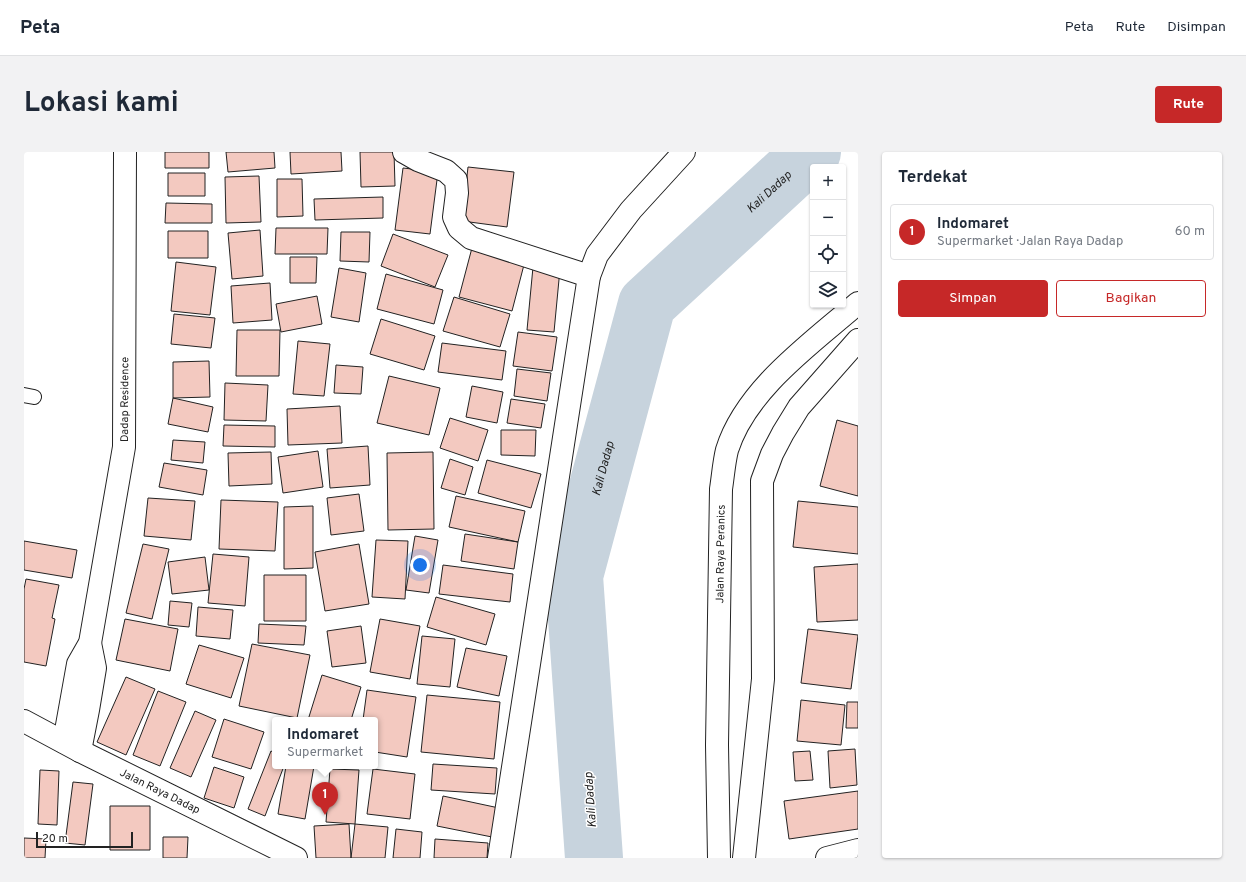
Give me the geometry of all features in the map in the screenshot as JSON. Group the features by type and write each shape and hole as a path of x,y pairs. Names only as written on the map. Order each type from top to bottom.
{"street":[{"name":"Dadap Residence","path":"72,747 88,710 94,668 90,644 124,447 125,152"},
{"path":"404,152 418,160 446,171 456,180 457,193 454,217 459,228 471,238 589,276"},
{"path":"499,858 589,276 597,255 631,210 684,152"},
{"name":"Jalan Raya Peranics","path":"719,858 718,746 721,489 727,450 738,423 758,394 783,368 858,303"},
{"path":"744,858 763,679 762,481 772,454 799,407 858,340"},
{"name":"Jalan Raya Dadap","path":"24,721 72,747 296,858"},
{"path":"827,858 858,850"}],"building":[{"path":"165,152 209,152 209,168 165,168"},
{"path":"226,152 274,152 275,168 228,172"},
{"path":"290,152 341,152 342,171 291,174"},
{"path":"360,152 394,152 395,186 361,187"},
{"path":"468,167 514,172 507,227 462,221"},
{"path":"403,168 438,172 430,234 395,230"},
{"path":"168,173 205,173 205,196 168,196"},
{"path":"259,176 261,222 226,223 225,177"},
{"path":"277,179 302,179 303,216 277,217"},
{"path":"383,197 383,218 315,220 314,199"},
{"path":"166,203 212,204 212,223 165,223"},
{"path":"276,228 328,228 327,254 275,254"},
{"path":"260,230 263,276 232,279 228,233"},
{"path":"168,231 208,231 208,258 168,258"},
{"path":"341,232 370,232 369,262 340,261"},
{"path":"393,234 448,255 435,287 381,266"},
{"path":"473,244 526,257 512,311 459,297"},
{"path":"290,257 317,257 316,283 290,283"},
{"path":"176,262 216,267 210,315 171,311"},
{"path":"533,267 560,269 554,332 527,330"},
{"path":"339,268 366,273 359,322 331,317"},
{"path":"386,274 443,290 434,324 377,309"},
{"path":"270,283 272,320 233,323 231,286"},
{"path":"317,296 322,324 281,332 276,304"},
{"path":"454,297 510,314 500,347 443,331"},
{"path":"174,314 215,318 211,348 171,344"},
{"path":"381,319 435,336 424,370 370,354"},
{"path":"237,330 280,330 279,376 236,376"},
{"path":"518,332 557,337 552,371 513,366"},
{"path":"298,341 330,344 324,396 293,394"},
{"path":"442,343 506,351 502,380 438,372"},
{"path":"209,361 210,397 173,398 173,362"},
{"path":"336,365 363,367 361,394 334,393"},
{"path":"517,369 551,373 547,401 514,396"},
{"path":"389,376 440,388 429,435 377,423"},
{"path":"225,383 268,385 266,421 224,420"},
{"path":"472,386 503,392 497,423 466,417"},
{"path":"173,398 213,407 208,432 168,424"},
{"path":"511,399 545,404 541,428 507,423"},
{"path":"340,406 342,443 288,445 287,409"},
{"path":"450,418 488,430 478,461 440,448"},
{"path":"837,420 858,426 858,496 820,486"},
{"path":"224,425 275,426 275,447 223,446"},
{"path":"501,430 536,430 535,456 501,455"},
{"path":"173,440 205,442 203,463 171,460"},
{"path":"368,446 370,485 330,488 327,449"},
{"path":"318,451 323,487 283,493 278,457"},
{"path":"271,452 272,484 229,486 228,453"},
{"path":"433,452 434,529 388,530 387,453"},
{"path":"450,459 473,467 465,495 441,488"},
{"path":"487,460 541,474 531,508 478,493"},
{"path":"164,463 207,470 203,495 159,487"},
{"path":"359,494 364,531 331,535 327,498"},
{"path":"456,496 525,511 518,542 449,527"},
{"path":"148,498 195,501 191,540 144,536"},
{"path":"221,500 278,502 275,551 219,549"},
{"path":"798,501 858,507 858,554 793,547"},
{"path":"313,506 313,568 284,569 284,507"},
{"path":"465,534 518,542 514,569 461,561"},
{"path":"415,536 438,540 429,593 406,590"},
{"path":"376,540 408,541 405,599 372,597"},
{"path":"24,541 77,550 72,578 24,570"},
{"path":"143,544 169,549 152,619 126,613"},
{"path":"359,544 369,604 325,611 315,552"},
{"path":"213,554 249,557 245,606 208,603"},
{"path":"205,557 209,590 172,594 168,562"},
{"path":"858,564 858,620 817,622 814,567"},
{"path":"443,565 513,574 510,602 439,594"},
{"path":"264,575 306,575 306,621 264,621"},
{"path":"26,579 59,585 52,618 55,619 46,666 24,662 24,589"},
{"path":"436,597 495,614 486,645 427,627"},
{"path":"170,601 192,603 189,627 168,625"},
{"path":"198,607 233,610 230,639 196,636"},
{"path":"125,619 178,629 170,671 116,660"},
{"path":"380,619 420,626 410,679 370,672"},
{"path":"259,624 306,626 304,645 258,643"},
{"path":"361,626 366,663 332,667 327,631"},
{"path":"808,629 858,635 851,689 801,683"},
{"path":"422,636 455,639 450,687 417,684"},
{"path":"252,644 310,655 297,717 239,706"},
{"path":"199,645 244,658 231,698 186,684"},
{"path":"466,648 507,656 499,696 457,687"},
{"path":"322,675 361,687 352,717 309,717"},
{"path":"126,677 155,689 126,755 97,742"},
{"path":"367,690 416,697 407,757 378,752 378,717 363,717"},
{"path":"158,691 186,702 160,766 133,755"},
{"path":"427,695 500,702 494,759 421,752"},
{"path":"801,700 845,705 841,745 797,741"},
{"path":"847,702 858,702 858,728 846,728"},
{"path":"195,711 216,720 191,777 170,768"},
{"path":"224,719 264,732 251,769 212,757"},
{"path":"855,749 857,785 830,788 828,751"},
{"path":"271,751 272,769 283,769 265,816 248,809"},
{"path":"810,751 813,780 795,781 793,752"},
{"path":"433,764 497,768 495,794 431,790"},
{"path":"214,767 244,777 234,808 204,798"},
{"path":"286,769 313,769 305,819 278,814"},
{"path":"330,769 359,770 355,824 326,822"},
{"path":"373,769 415,774 410,819 367,814"},
{"path":"40,770 59,771 57,825 38,824"},
{"path":"73,782 93,784 85,845 65,843"},
{"path":"858,791 858,829 789,839 784,801"},
{"path":"443,796 499,808 492,837 437,826"},
{"path":"110,806 150,806 150,850 110,850"},
{"path":"349,824 351,858 316,858 314,826"},
{"path":"355,824 388,827 385,858 351,858"},
{"path":"396,829 422,832 420,858 393,858"},
{"path":"163,837 188,837 187,858 163,858"},
{"path":"24,838 46,839 45,858 24,858"},
{"path":"435,839 488,843 487,858 434,858"}],"waterway":[{"name":"Kali Dadap","path":"594,858 574,576 647,304 812,152"}],"place":[{"name":"Indomaret","path":"325,815"}]}
